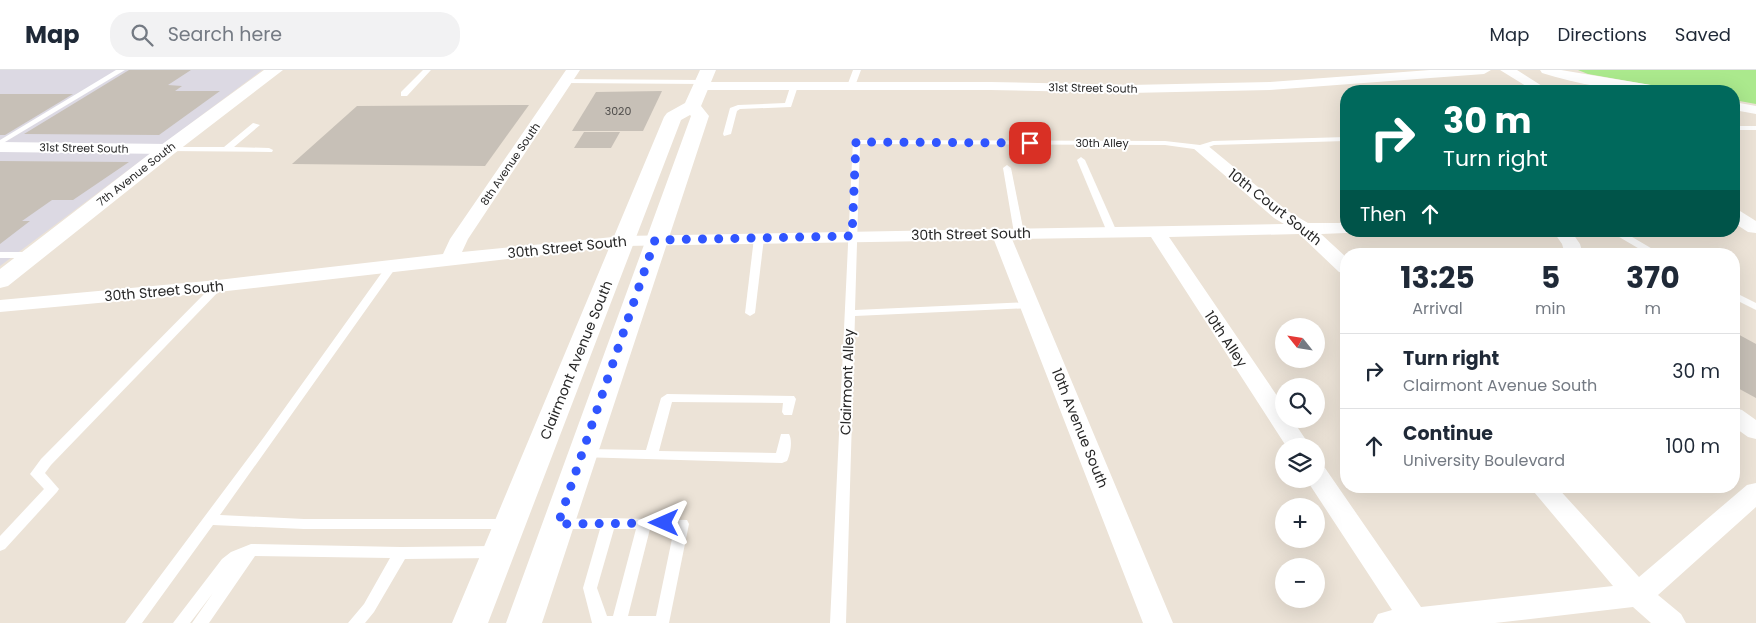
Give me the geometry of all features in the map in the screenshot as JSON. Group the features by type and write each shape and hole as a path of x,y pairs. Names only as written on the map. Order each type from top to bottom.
{"street":[{"name":"7th Avenue South","path":"0,281 168,149 275,70"},
{"path":"944,86 950,70"},
{"name":"31st Street South","path":"704,79 794,86 1128,89 1270,86 1484,70"},
{"path":"1507,70 1534,85"},
{"path":"1547,70 1563,75 1626,85"},
{"name":"8th Avenue South","path":"450,259 460,239 569,76"},
{"name":"Clairmont Avenue South","path":"470,623 673,117 692,106 704,79"},
{"path":"524,623 655,240 700,116 692,106"},
{"path":"1740,107 1756,110"},
{"name":"31st Street South","path":"0,147 168,149"},
{"name":"10th Court South","path":"1201,148 1280,214 1303,228 1340,262"},
{"path":"1740,219 1755,228"},
{"path":"1740,227 1755,228"},
{"name":"30th Street South","path":"0,306 218,286 623,241 1340,228"},
{"name":"10th Alley","path":"1156,231 1293,438"},
{"name":"10th Avenue South","path":"1010,233 1030,305 1158,623"},
{"path":"1566,237 1572,248"},
{"path":"1740,420 1756,431"},
{"path":"1325,488 1406,622 1638,595 1754,496"},
{"path":"1547,493 1638,595 1670,623"}],"lane":[{"path":"0,143 121,70"},
{"path":"404,94 427,70"},
{"path":"851,86 857,70"},
{"path":"569,76 704,79"},
{"path":"727,134 733,110 738,107 788,104 794,86"},
{"path":"225,150 256,125"},
{"path":"1740,128 1756,128"},
{"name":"30th Alley","path":"856,142 1165,143 1201,148 1213,143 1340,139"},
{"name":"Clairmont Alley","path":"838,623 856,142"},
{"path":"168,149 269,150"},
{"path":"1081,160 1112,232"},
{"path":"1007,168 1010,233"},
{"path":"1625,237 1645,248"},
{"path":"750,313 759,238"},
{"path":"0,256 34,255"},
{"path":"133,623 274,432 392,266"},
{"path":"0,545 52,489 37,474 46,462 218,286"},
{"path":"1740,299 1756,307"},
{"path":"849,313 1030,305"},
{"path":"651,455 667,398 790,399 788,412"},
{"path":"582,454 782,458 785,437"},
{"path":"208,520 304,524 511,524"},
{"path":"558,524 609,523 645,523 682,524 662,622 601,623 590,588 609,523"},
{"path":"619,623 645,523"},
{"path":"181,623 227,563 236,556 251,550 401,553 499,552"},
{"path":"200,623 251,550"},
{"path":"356,623 369,608 401,553"}],"shaded area":[{"path":"0,70 262,70 0,266"}],"green space":[{"path":"1578,70 1756,70 1756,104 1740,101 1740,85 1650,85 1588,74"}],"building":[{"path":"129,70 191,70 168,85 182,86 175,91 220,91 159,135 24,134"},
{"path":"662,91 643,131 572,131 596,92"},
{"path":"0,94 73,94 5,135 0,135"},
{"path":"529,105 485,166 292,164 357,106"},
{"path":"584,132 620,132 611,148 574,148"},
{"path":"0,161 129,162 73,200 52,200 22,221 30,221 0,244"},
{"path":"1740,335 1756,344 1756,398 1740,389"}],"route":[{"path":"664,523 558,524 655,240 852,236 856,142 1030,143"}]}
